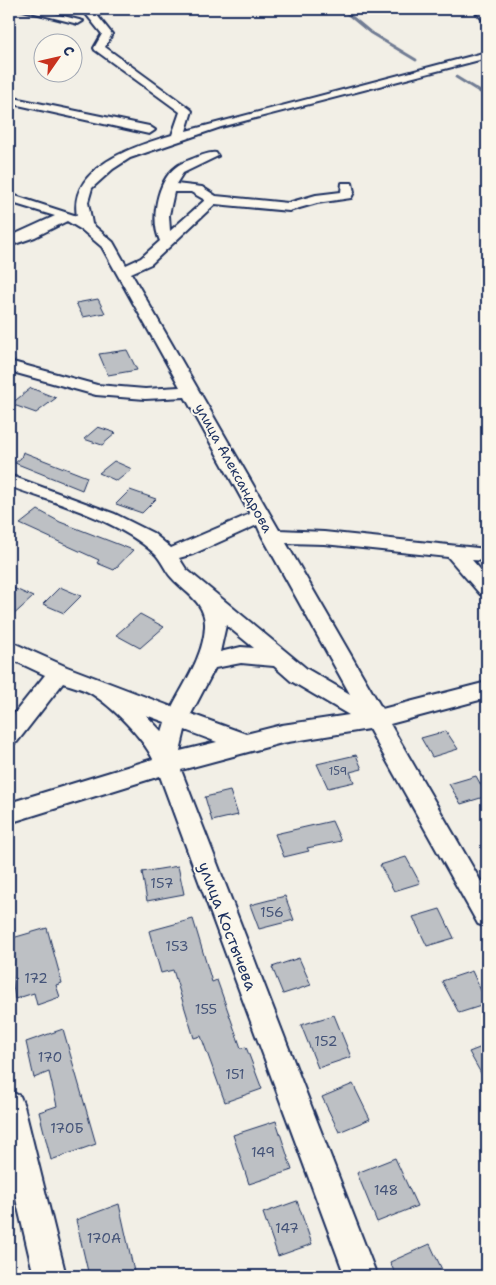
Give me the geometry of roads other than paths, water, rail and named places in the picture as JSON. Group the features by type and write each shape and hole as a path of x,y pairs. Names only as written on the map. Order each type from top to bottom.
{"street":[{"path":"24,9 78,21"},
{"path":"87,9 107,34 99,48 186,111 178,136"},
{"path":"478,9 487,19"},
{"path":"76,220 86,186 96,175 126,154 178,136 487,55"},
{"path":"9,100 148,130"},
{"path":"161,141 212,156 178,171 168,190 162,225 166,240"},
{"path":"168,190 191,188 201,191 212,200 289,207 316,199 346,196 348,192 347,186"},
{"path":"9,198 76,220"},
{"path":"124,271 146,261 166,240 212,200"},
{"path":"9,242 76,220"},
{"name":"улица Александрова","path":"76,220 108,245 124,271 487,916"},
{"path":"9,366 96,390 145,394 191,392"},
{"path":"9,480 117,522 149,539 168,555 178,573 276,658 299,675 376,719"},
{"path":"168,555 186,550 261,516"},
{"path":"272,536 324,538 487,555"},
{"path":"453,551 487,589"},
{"path":"167,764 170,742 178,717 206,662 216,625 209,601"},
{"name":"улица Костычева","path":"9,650 59,673 100,688 137,720 156,741 167,764 361,1276"},
{"path":"206,662 241,655 276,658"},
{"path":"9,736 59,673"},
{"path":"100,688 247,744"},
{"path":"9,813 167,764 282,734 376,719 487,690"},
{"path":"9,1106 50,1276"}],"waterway":[{"path":"342,9 371,33 416,60"},
{"path":"456,77 487,96"}]}
